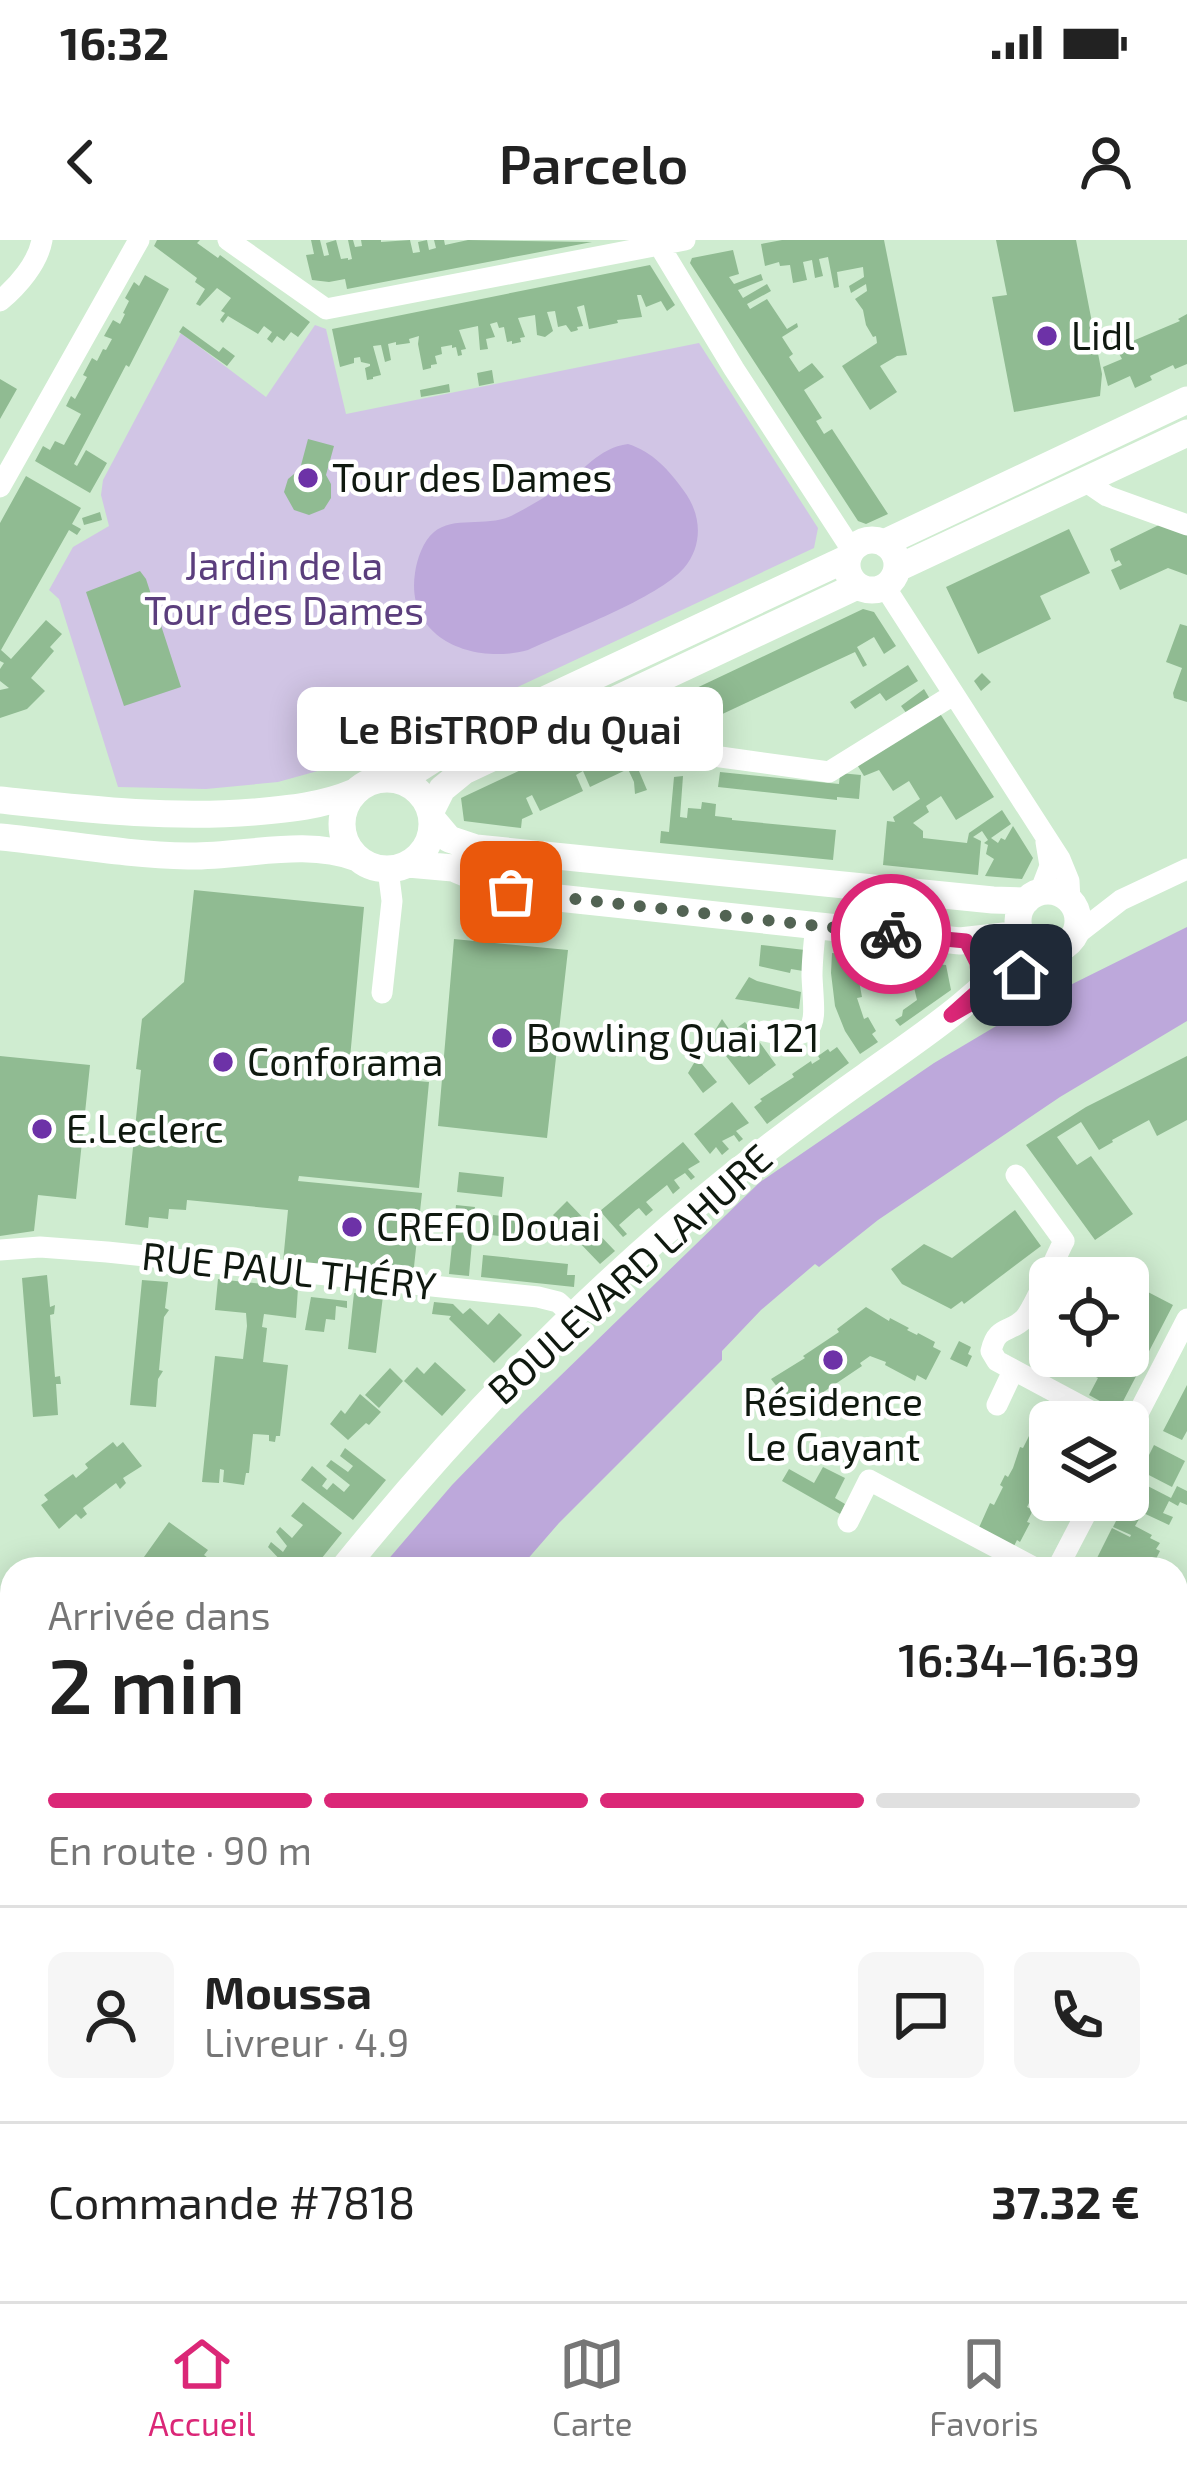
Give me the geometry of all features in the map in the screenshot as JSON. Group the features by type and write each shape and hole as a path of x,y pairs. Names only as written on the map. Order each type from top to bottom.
{"main road":[{"path":"884,543 1187,400"},
{"path":"398,867 427,846 442,789 464,771 1187,433"},
{"path":"0,800 202,816 307,807 418,769 480,730 850,554 864,541 884,543 895,554 880,580"},
{"path":"850,554 849,575 880,580"},
{"path":"0,837 178,856 338,851 375,867 453,868 520,894 966,941 1023,938 1040,950 1065,944 1077,921 1071,902 1058,893 993,900 468,847 449,839 416,789 392,778"},
{"path":"355,792 342,825 357,857"},
{"path":"1023,938 1018,916 1033,896"},
{"name":"BOULEVARD LAHURE","path":"353,1557 482,1407 573,1316 723,1184 951,1015 1023,938"},
{"path":"966,941 977,963 979,990"},
{"name":"BOULEVARD LAHURE","path":"951,1015 990,995 1065,944"}],"street":[{"path":"0,301 32,266 42,240"},
{"path":"0,488 139,240"},
{"path":"228,240 326,309 685,240"},
{"path":"658,243 850,554"},
{"path":"1085,481 1107,496 1187,525"},
{"path":"1124,501 1187,514"},
{"path":"880,580 1063,866 1071,902 1121,900"},
{"path":"706,755 829,772 952,695"},
{"path":"1033,896 1049,871 1046,842"},
{"path":"647,907 652,866"},
{"path":"382,993 398,867"},
{"path":"1065,944 1121,900 1187,869"},
{"path":"764,1031 798,1035 812,1023 816,925"},
{"path":"1016,1175 1064,1241 1024,1319 993,1339 991,1351 997,1361 1071,1401"},
{"name":"RUE PAUL THÉRY","path":"0,1250 40,1247 107,1252 538,1297 558,1303 573,1316"},
{"path":"1144,1401 1187,1319"},
{"path":"997,1405 1013,1371"},
{"path":"848,1522 869,1480 1014,1557"},
{"path":"1063,1557 1082,1521"}],"green space":[{"name":"Jardin de la Tour des Dames","path":"315,325 326,329 346,414 699,343 818,528 814,548 368,757 278,782 206,789 118,787 59,599 49,590 73,547 109,526 101,495 103,480 181,333 266,397"}],"shaded area":[{"name":"Tour des Dames","path":"628,444 666,469 694,509 697,539 684,568 654,591 528,650 486,654 466,650 432,630 415,596 415,573 421,551 434,532 451,524 513,515 560,487 600,455"},
{"path":"1187,927 1187,1021 1060,1097 878,1220 819,1267 815,1264 761,1310 722,1351 722,1360 529,1557 390,1557 521,1414 760,1182 934,1063 1040,1000"}],"building":[{"path":"157,240 200,240 197,243 310,322 298,337 291,332 284,341 277,336 272,343 267,339 272,332 264,326 258,334 228,316 223,323 225,313 221,311 231,298 217,288 200,306 196,304 205,289 154,246"},
{"path":"311,240 320,240 324,256 329,255 326,243 336,240 341,259 348,260 352,259 348,240 355,247 362,246 361,240 410,240 413,253 420,252 418,242 427,240 429,250 436,248 434,240 444,240 445,245 468,240 592,242 347,289 345,279 312,280 306,255 314,254"},
{"path":"884,240 907,355 880,366 897,392 870,410 842,366 877,343 855,299 867,291 866,284 851,293 849,286 864,277 863,267 837,272 839,287 834,288 828,257 819,259 823,276 815,278 812,260 803,262 807,280 793,283 790,265 765,266 761,244"},
{"name":"Lidl","path":"996,240 1076,240 1102,374 1100,396 1014,412 992,297 1007,295"},
{"path":"733,250 739,274 729,277 734,284 761,274 763,280 738,290 743,298 767,284 771,291 747,304 750,309 767,299 787,329 797,323 798,327 782,337 799,372 812,363 824,377 804,390 822,418 816,421 824,434 832,429 888,514 866,524 858,521 690,263 692,258"},
{"path":"650,265 675,305 667,311 661,301 646,307 637,295 642,317 618,323 589,329 584,305 577,307 583,326 571,332 566,325 558,327 555,311 547,312 553,331 545,337 537,335 535,315 518,318 525,337 512,344 507,342 504,327 490,324 495,337 486,339 488,349 480,350 478,326 459,330 466,349 461,350 462,355 452,345 441,347 442,354 435,356 437,364 431,368 423,370 419,336 409,339 410,343 388,344 391,360 385,362 381,345 373,346 381,375 373,379 367,380 365,368 370,364 360,357 340,367 332,329"},
{"path":"145,275 169,289 74,464 86,450 107,463 90,493 35,461 43,446 50,450 55,441 64,445 81,414 66,406 87,377 83,375 92,358 97,361 106,350 112,339 104,336 113,320 120,324 134,282 139,286"},
{"path":"1187,314 1187,364 1175,369 1173,365 1135,388 1130,376 1108,386 1103,367 1122,359 1116,348"},
{"path":"183,326 219,352 223,347 235,356 227,366 179,332"},
{"path":"492,370 494,383 479,386 477,373"},
{"path":"0,379 17,389 0,419"},
{"path":"449,384 450,392 421,397 420,390"},
{"name":"Tour des Dames","path":"308,439 334,446 326,475 331,498 324,509 309,515 294,510 284,492 288,479 300,469"},
{"path":"26,476 81,508 72,524 81,529 77,535 69,530 1,650 11,659 46,620 62,634 31,678 45,691 27,709 0,718 0,690 9,688 0,681 4,663 0,661 0,523"},
{"path":"100,512 102,520 84,525 82,518"},
{"path":"1163,523 1187,532 1187,575 1168,568 1120,590 1111,570 1122,565 1115,562 1110,549"},
{"path":"1069,529 1090,573 1040,596 1051,619 978,654 946,587"},
{"path":"140,571 181,687 124,706 86,592"},
{"path":"863,609 874,612 896,646 884,654 874,637 857,647 867,665 863,667 855,652 684,732 669,701"},
{"path":"1180,624 1187,626 1187,702 1174,698 1173,693 1182,668 1166,662"},
{"path":"908,665 918,681 886,701 880,693 855,709 850,702"},
{"path":"982,673 991,682 981,691 974,681"},
{"path":"924,689 930,699 907,714 901,706"},
{"path":"658,706 676,746 663,752 666,758 639,771 647,790 635,794 628,769 590,787 583,771 576,775 583,791 540,811 532,795 526,798 533,814 522,819 521,828 464,821 461,798 617,725 626,745 653,732 644,713"},
{"path":"939,712 994,797 956,820 941,796 913,823 923,831 923,838 967,843 969,833 1002,810 1011,824 991,838 998,843 1005,840 1013,826 1033,858 1022,879 985,876 994,859 986,854 988,840 982,831 973,837 981,841 978,875 883,865 887,821 895,822 893,817 920,799 909,781 893,791 879,770 864,776 856,763"},
{"path":"720,772 839,784 840,773 861,775 859,799 718,787"},
{"path":"683,776 680,817 687,818 688,808 701,809 702,802 716,804 715,816 732,820 836,830 833,860 660,843 661,831 669,832 674,777"},
{"name":"Conforama","path":"194,890 364,907 350,1058 367,1060 365,1076 429,1082 419,1188 299,1176 298,1181 422,1193 413,1276 283,1262 288,1210 187,1200 186,1210 169,1209 168,1219 149,1217 148,1228 125,1225 142,1019 184,982"},
{"name":"Bowling Quai 121","path":"454,939 568,950 547,1138 438,1126"},
{"path":"761,945 805,950 803,971 759,966"},
{"path":"832,953 859,955 858,964 853,964 862,997 857,998 878,1042 860,1054 835,1006"},
{"path":"881,958 946,965 951,990 900,1026 895,1020 917,1000 912,979 879,975"},
{"path":"749,977 801,992 799,1009 735,999"},
{"path":"722,1019 731,1032 745,1022 776,1065 749,1085 711,1037"},
{"path":"837,1047 849,1063 767,1124 754,1107 760,1099"},
{"name":"E.Leclerc","path":"0,1056 90,1065 76,1199 38,1195 34,1231 0,1236"},
{"path":"1187,1056 1187,1120 1157,1136 1149,1120 1099,1150 1081,1122 1057,1137 1077,1165 1091,1156 1133,1214 1095,1240 1026,1145 1086,1107"},
{"path":"697,1058 717,1082 703,1093 688,1073"},
{"path":"732,1102 749,1123 736,1131 743,1139 739,1142 734,1135 722,1141 729,1149 722,1155 716,1147 710,1154 694,1134"},
{"path":"683,1142 700,1162 688,1169 695,1177 691,1180 685,1173 674,1180 680,1188 673,1194 667,1185 646,1202 653,1210 646,1216 636,1210 619,1225 627,1234 623,1237 600,1211"},
{"path":"459,1172 504,1177 502,1197 457,1192"},
{"path":"567,1201 615,1251 600,1264 553,1215"},
{"path":"456,1205 475,1207 469,1276 449,1274"},
{"path":"1015,1210 1041,1246 964,1304 951,1309 902,1284 891,1269 924,1244 952,1258"},
{"path":"493,1215 538,1220 535,1240 491,1235"},
{"path":"483,1255 568,1264 567,1275 575,1275 574,1287 481,1277"},
{"path":"47,1275 50,1307 55,1305 50,1315 55,1377 60,1376 61,1384 56,1384 58,1415 33,1417 22,1278"},
{"path":"218,1279 298,1288 296,1318 264,1314 263,1362 288,1365 280,1436 275,1442 269,1441 269,1435 253,1434 244,1485 223,1482 224,1470 220,1469 219,1483 202,1482 215,1356 243,1359 247,1326 246,1313 215,1310"},
{"path":"142,1280 168,1282 165,1308 169,1310 164,1317 159,1370 163,1371 156,1407 130,1405"},
{"path":"354,1293 383,1296 376,1353 348,1349"},
{"path":"1149,1293 1173,1305 1149,1351"},
{"path":"311,1297 347,1301 347,1308 336,1306 335,1320 326,1319 324,1332 305,1330"},
{"path":"434,1302 453,1304 463,1314 470,1308 488,1325 499,1313 522,1335 494,1363 451,1316 432,1314"},
{"name":"Résidence Le Gayant","path":"866,1307 935,1342 933,1347 941,1351 926,1380 917,1375 915,1381 870,1356 798,1415 793,1408 766,1397 778,1388 771,1379 805,1358"},
{"path":"959,1341 971,1347 967,1367 950,1359"},
{"path":"435,1362 466,1390 442,1416 404,1381 417,1367 424,1374"},
{"path":"390,1368 403,1381 379,1408 365,1395"},
{"path":"1136,1377 1123,1401 1100,1401 1089,1395 1098,1378"},
{"path":"1187,1385 1187,1431 1182,1440 1163,1431"},
{"path":"360,1394 381,1412 348,1440 330,1424"},
{"name":"Résidence Le Gayant","path":"1029,1436 1030,1523 1012,1550 977,1532"},
{"path":"113,1442 117,1447 123,1442 142,1466 123,1478 126,1483 120,1489 116,1483 83,1508 87,1514 81,1519 76,1514 59,1529 41,1505 48,1500 44,1495 73,1474 76,1478 88,1468 85,1464"},
{"path":"1154,1445 1185,1461 1172,1487 1149,1475"},
{"path":"345,1448 386,1480 353,1520 301,1480 312,1466 327,1479 322,1486 327,1490 333,1483 344,1492 350,1485 326,1466 331,1460 348,1472 353,1466 340,1456"},
{"path":"823,1467 845,1478 835,1498 845,1504 840,1514 782,1481 789,1469 814,1483"},
{"path":"1177,1486 1187,1491 1187,1505 1169,1501 1163,1513 1173,1517 1169,1525 1149,1516 1149,1487 1171,1498"},
{"path":"303,1502 342,1533 323,1557 277,1557 268,1547 271,1542 283,1552 287,1546 276,1532 280,1527 292,1538 303,1525 291,1516"},
{"path":"1116,1521 1138,1521 1135,1526 1160,1543 1157,1557 1098,1557 1112,1528 1131,1535 1113,1527"},
{"path":"169,1522 208,1550 207,1557 144,1557"}],"way so far":[{"path":"511,892 891,934"}],"place":[{"name":"Lidl","path":"1047,336"},
{"name":"Tour des Dames","path":"308,478"},
{"name":"Le BisTROP du Quai","path":"511,892"},
{"name":"Bowling Quai 121","path":"502,1038"},
{"name":"Conforama","path":"223,1062"},
{"name":"E.Leclerc","path":"42,1129"},
{"name":"CREFO Douai","path":"352,1227"},
{"name":"Résidence Le Gayant","path":"833,1360"}],"route":[{"path":"891,934 966,941 976,958 979,990 951,1015 1021,975"}]}
